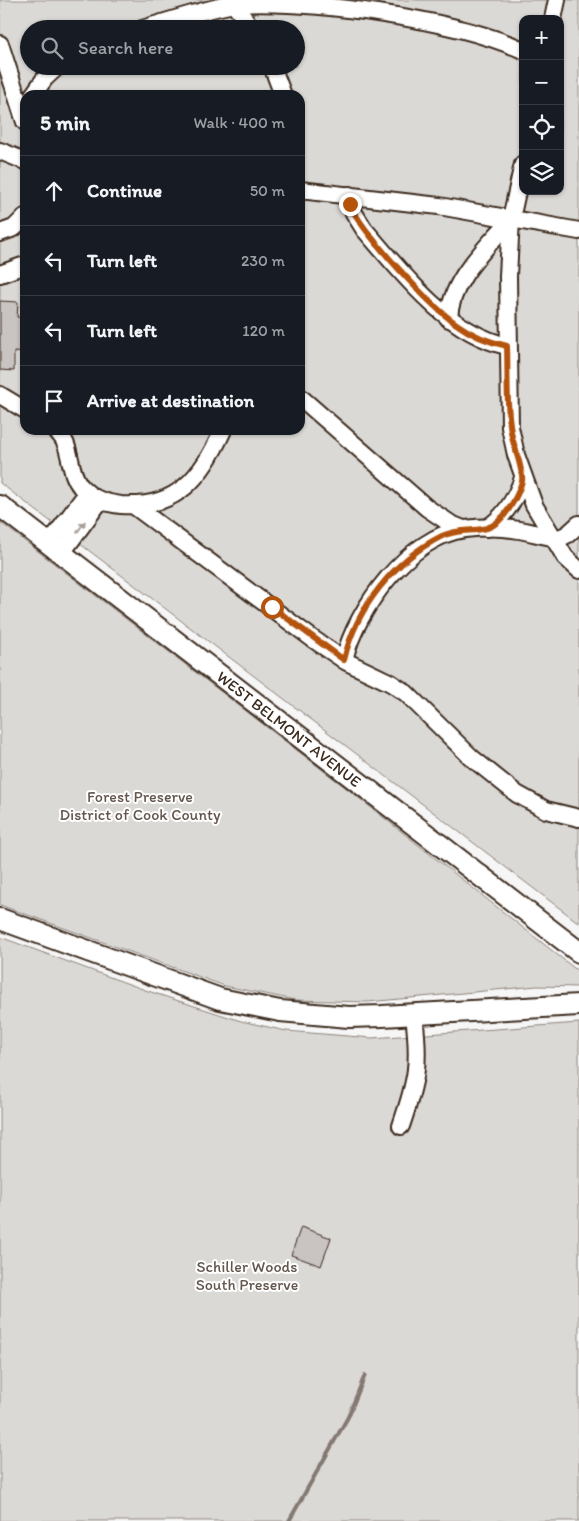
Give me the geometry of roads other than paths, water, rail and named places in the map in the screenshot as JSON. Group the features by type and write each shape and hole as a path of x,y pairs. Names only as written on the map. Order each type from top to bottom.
{"main road":[{"name":"WEST BELMONT AVENUE","path":"0,506 579,952"},
{"path":"0,919 220,999 304,1014 349,1017 579,1005"}],"lane":[{"path":"554,15 557,0"},
{"path":"172,20 234,1 305,2 383,11 476,32 519,48"},
{"path":"234,1 246,20"},
{"path":"0,44 20,105"},
{"path":"37,90 48,75"},
{"path":"275,75 281,90"},
{"path":"0,151 20,159"},
{"path":"519,182 511,219 507,346 510,427 523,478 534,505 553,538 579,570"},
{"path":"305,191 439,206 579,231"},
{"path":"349,195 354,214 364,229 449,319 478,337 507,346"},
{"path":"449,319 449,309 456,289 511,219"},
{"path":"0,233 14,228 20,222"},
{"path":"0,274 20,267"},
{"path":"0,395 20,407"},
{"path":"305,401 427,508 451,524 463,529"},
{"path":"62,435 69,449 75,477 94,497 133,505 162,502 186,485 209,459 221,435"},
{"path":"487,528 500,519 512,502 523,478"},
{"path":"55,549 94,497"},
{"path":"133,505 344,660 368,674 391,683 406,693 472,758 517,794 546,810 579,818"},
{"path":"344,660 350,635 380,586 423,547 463,529 520,530 553,538 568,534 579,524"},
{"path":"401,1126 418,1070 414,1014"}],"waterway":[{"path":"289,1521 348,1417 365,1375"}],"park label":[{"name":"Forest Preserve District of Cook County","path":"140,805"},
{"name":"Schiller Woods South Preserve","path":"247,1275"}]}
